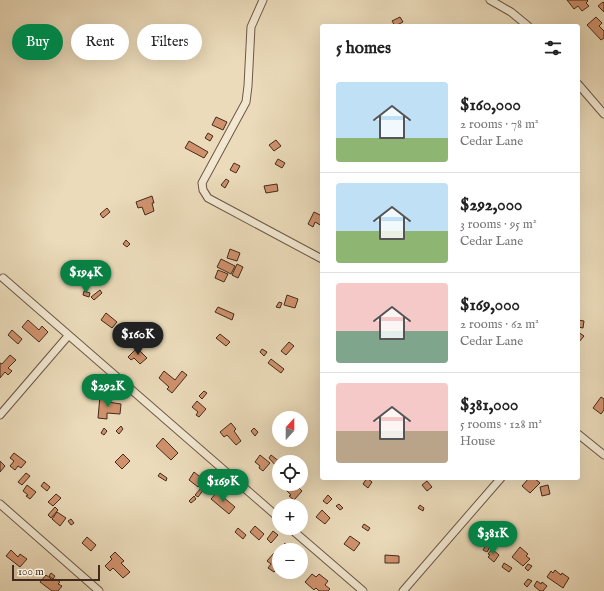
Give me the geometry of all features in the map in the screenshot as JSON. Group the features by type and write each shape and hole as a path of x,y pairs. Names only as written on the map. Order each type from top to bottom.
{"street":[{"path":"263,0 251,27 246,102 202,183 204,192 208,198 320,258"},
{"path":"490,0 511,12 526,24"},
{"path":"580,86 604,114"},
{"path":"3,278 272,512"},
{"path":"0,415 68,336"},
{"path":"580,436 604,455"},
{"path":"402,591 499,480"},
{"path":"0,504 99,591"},
{"path":"298,535 363,591"}],"building":[{"path":"567,0 587,0 588,1 586,3 589,6 582,11 578,6 574,9"},
{"path":"603,2 604,3 604,12 598,6"},
{"path":"400,17 403,22 394,24 392,21"},
{"path":"596,17 602,23 599,26 604,31 604,38 601,40 587,25"},
{"path":"216,117 227,122 223,130 212,125"},
{"path":"208,133 213,136 210,141 205,138"},
{"path":"276,140 281,146 274,151 269,145"},
{"path":"189,141 208,152 204,158 185,148"},
{"path":"278,159 285,163 282,168 275,164"},
{"path":"234,163 240,166 236,173 230,170"},
{"path":"226,179 229,181 225,188 221,185"},
{"path":"277,184 278,191 266,193 264,186"},
{"path":"152,196 154,211 145,215 142,207 138,208 136,202"},
{"path":"107,208 110,212 103,218 100,214"},
{"path":"314,212 320,215 320,225 315,222 313,227 308,224"},
{"path":"126,240 130,244 127,247 123,244"},
{"path":"230,249 240,253 237,261 227,258"},
{"path":"221,259 235,266 231,274 217,267"},
{"path":"237,264 243,267 238,278 232,275"},
{"path":"218,270 228,274 224,282 215,278"},
{"path":"100,290 102,293 94,300 91,297"},
{"path":"84,291 90,293 89,297 83,295"},
{"path":"287,295 298,299 295,308 284,305"},
{"path":"279,302 282,303 280,308 276,307"},
{"path":"218,307 234,314 232,320 215,312"},
{"path":"106,313 117,322 112,328 101,320"},
{"path":"28,320 39,330 42,326 48,332 39,342 22,327"},
{"path":"580,320 584,321 583,328 580,327"},
{"path":"12,330 22,339 18,344 8,335"},
{"path":"580,333 584,336 580,341"},
{"path":"220,334 230,342 226,346 216,338"},
{"path":"289,342 294,346 286,355 281,351"},
{"path":"137,348 147,358 140,364 134,358 131,360 128,357"},
{"path":"262,349 267,352 264,356 260,352"},
{"path":"10,355 16,360 8,368 12,371 8,375 5,372 0,378 0,363 2,364"},
{"path":"271,359 284,369 281,373 268,363"},
{"path":"164,371 175,380 182,371 187,375 172,393 167,389 169,387 159,378"},
{"path":"204,391 207,393 202,399 199,396"},
{"path":"100,396 109,397 108,402 121,404 120,414 107,413 107,419 98,418"},
{"path":"601,397 604,399 604,410 601,414 593,408"},
{"path":"197,401 206,409 199,417 196,415 198,412 192,407"},
{"path":"231,423 236,429 234,431 241,441 236,445 227,435 224,437 220,432"},
{"path":"121,426 123,429 119,434 116,431"},
{"path":"104,428 107,431 104,435 101,433"},
{"path":"254,428 258,432 255,436 251,431"},
{"path":"163,438 178,453 171,460 156,446"},
{"path":"14,453 26,462 21,468 18,466 15,470 10,466 14,461 10,458"},
{"path":"123,454 130,461 122,469 115,462"},
{"path":"260,455 270,463 263,471 255,462"},
{"path":"271,455 272,456 272,461 269,458"},
{"path":"0,461 5,466 0,472"},
{"path":"194,472 204,480 198,487 189,480"},
{"path":"26,473 30,476 22,485 18,482"},
{"path":"160,473 167,478 166,481 158,476"},
{"path":"366,480 372,482 368,488 363,484"},
{"path":"527,480 536,480 540,483 530,493 522,486"},
{"path":"427,481 432,487 427,491 422,485"},
{"path":"44,482 50,487 47,491 41,486"},
{"path":"27,485 36,492 30,499 23,491"},
{"path":"548,485 550,494 542,496 540,487"},
{"path":"202,487 204,489 198,497 195,495"},
{"path":"287,491 302,491 295,499 289,496 291,495"},
{"path":"217,492 235,507 229,514 211,499"},
{"path":"56,494 61,498 53,506 48,502"},
{"path":"328,495 332,499 327,504 323,501"},
{"path":"194,496 196,499 191,503 189,501"},
{"path":"339,504 343,508 340,510 336,506"},
{"path":"420,505 424,508 423,511 418,508"},
{"path":"55,507 58,510 51,518 48,515"},
{"path":"322,510 330,518 325,524 316,517"},
{"path":"57,512 66,518 60,526 52,519"},
{"path":"71,519 74,523 71,525 68,521"},
{"path":"364,524 370,528 368,531 362,527"},
{"path":"255,526 264,534 259,540 250,532"},
{"path":"238,528 246,535 243,539 235,532"},
{"path":"489,529 495,531 491,540 485,538"},
{"path":"272,532 272,535 278,535 271,543 267,539"},
{"path":"496,532 507,536 504,544 493,540"},
{"path":"350,536 360,543 354,551 344,544"},
{"path":"87,537 96,545 91,551 82,543"},
{"path":"486,545 490,547 487,552 483,550"},
{"path":"520,547 528,554 526,556 530,559 523,566 512,557"},
{"path":"492,549 499,555 494,562 488,557 490,555 488,554"},
{"path":"11,550 18,557 20,554 27,559 20,567 6,556"},
{"path":"115,552 124,561 121,563 130,572 123,578 113,568 110,571 105,566 112,559 110,557"},
{"path":"272,555 272,571 268,568 271,564 267,561"},
{"path":"385,555 399,556 399,563 385,563"},
{"path":"504,563 512,568 509,572 502,567"},
{"path":"528,564 532,566 528,571 525,568"},
{"path":"555,570 561,575 562,573 569,578 563,588 547,577 551,571 553,573"},
{"path":"51,573 55,576 53,579 49,576"},
{"path":"312,574 316,577 319,574 328,581 325,585 330,589 328,591 319,591 316,588 314,590 305,582"},
{"path":"46,575 54,581 55,579 60,582 58,584 62,586 58,591 52,591 40,582"},
{"path":"528,579 532,581 527,587 524,584"},
{"path":"537,581 541,584 542,582 547,586 543,591 540,591 534,586"}]}
